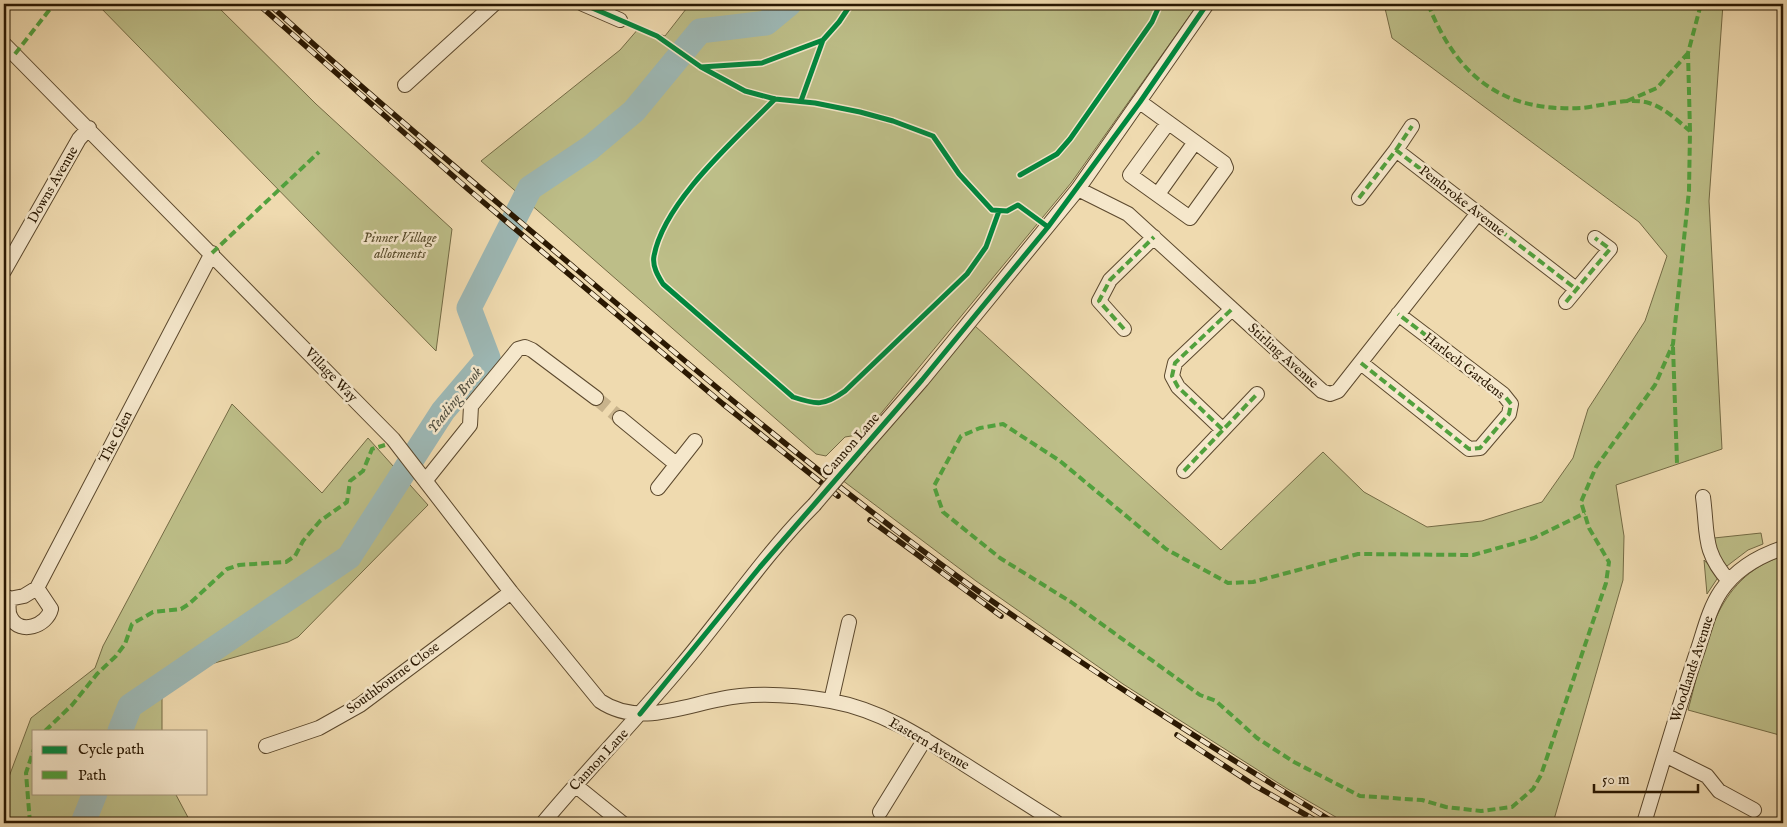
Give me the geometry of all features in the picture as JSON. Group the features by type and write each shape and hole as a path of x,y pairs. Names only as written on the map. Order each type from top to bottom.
{"street":[{"path":"405,85 494,4"},
{"path":"583,4 620,20"},
{"name":"Cannon Lane","path":"542,823 640,714 814,505 922,380 1078,189 1207,4"},
{"name":"Village Way","path":"4,44 212,253 407,456 511,592 600,701 613,709 640,714"},
{"path":"1140,102 1224,163 1226,168 1190,218 1130,175 1168,123"},
{"path":"1359,198 1412,126"},
{"name":"Downs Avenue","path":"4,271 79,139 89,128"},
{"path":"1158,194 1195,142"},
{"name":"Pembroke Avenue","path":"1396,150 1576,289"},
{"name":"Stirling Avenue","path":"1078,189 1128,214 1322,391 1330,394 1338,391 1362,363 1478,213"},
{"path":"1124,329 1098,301 1110,280 1154,237"},
{"path":"1566,302 1610,249 1595,238"},
{"name":"The Glen","path":"37,588 212,253"},
{"path":"1222,428 1178,386 1172,376 1175,363 1232,309"},
{"name":"Harlech Gardens","path":"1362,363 1469,449 1480,448 1509,414 1511,404 1503,394 1398,314"},
{"path":"426,480 470,425 471,406 518,349 532,350 596,398"},
{"path":"1184,471 1222,428 1257,394"},
{"path":"620,418 676,464"},
{"path":"658,488 695,441"},
{"path":"1703,497 1709,552 1715,565 1729,581"},
{"name":"Woodlands Avenue","path":"1644,823 1714,602 1729,581 1746,565 1766,554 1783,548"},
{"path":"37,588 49,603 51,609 49,616 44,622 37,625 23,626 12,620 8,613 6,597 24,596 37,588"},
{"name":"Southbourne Close","path":"266,746 319,728 360,705 511,592"},
{"path":"831,702 849,622"},
{"name":"Eastern Avenue","path":"640,714 669,711 715,699 742,696 792,696 831,702 877,714 925,739 1057,823"},
{"path":"880,812 925,739"},
{"path":"1665,754 1707,776 1720,791 1754,810"},
{"path":"575,785 622,823"}],"green space":[{"name":"Pinner Village allotments","path":"97,4 215,4 316,104 452,229 436,351"},
{"path":"690,4 1198,4 1071,183 864,434 845,437 826,456 816,454 481,161 620,50 639,28 665,36"},
{"path":"1384,4 1723,4 1709,201 1722,449 1616,485 1624,536 1623,580 1553,823 1346,823 1286,788 1123,684 976,581 842,480 975,326 1221,550 1323,452 1364,492 1427,527 1482,521 1542,502 1573,458 1588,409 1645,321 1667,256 1639,222 1392,38"},
{"path":"232,404 322,493 368,438 428,505 298,637 288,642 211,664 162,698 162,730 32,730 32,794 176,794 191,823 4,823 4,790 31,718 95,668 103,646"},
{"path":"1761,533 1763,544 1748,550 1727,566 1718,557 1714,538"},
{"path":"1783,556 1783,736 1688,710 1707,640 1727,598 1741,581 1760,566"},
{"path":"1704,560 1719,576 1707,594"}],"waterway":[{"name":"Yeading Brook","path":"120,730 130,706 349,557 443,411 488,358 469,308 530,188 590,148 634,111 700,31 766,23 789,4"},
{"name":"Yeading Brook","path":"83,823 95,794"}],"tunnel":[{"path":"596,398 620,418"}],"railway":[{"path":"258,4 469,190 723,404 838,496"},
{"path":"269,4 383,105 623,309 718,389 862,505 961,579 1099,674 1335,823"},
{"path":"870,520 1001,616"},
{"path":"1177,735 1254,785 1320,823"}],"marked path":[{"path":"15,54 54,4"},
{"path":"1428,4 1453,51 1468,70 1485,84 1505,96 1527,104 1553,108 1581,108 1624,101 1641,101 1660,108 1690,131 1689,191 1673,344 1655,385 1596,467 1581,502 1589,528 1609,562 1606,583 1541,775 1533,789 1512,807 1481,811 1446,807 1422,800 1360,796 1294,762 1257,738 1216,701 1200,695 1071,602 1000,558 943,512 934,486 961,436 980,428 1003,424 1060,461 1166,549 1228,583 1253,582 1358,554 1473,555 1534,538 1585,513"},
{"path":"1690,131 1688,53 1701,4"},
{"path":"1627,101 1657,88 1688,53"},
{"path":"1396,150 1412,126"},
{"path":"1359,198 1396,150 1576,289"},
{"path":"212,253 319,152"},
{"path":"1124,329 1099,301 1110,280 1154,237"},
{"path":"1566,302 1610,249 1595,238"},
{"path":"1222,429 1178,387 1172,376 1175,363 1232,309"},
{"path":"1361,363 1469,449 1480,448 1509,414 1511,404 1503,394 1398,314"},
{"path":"1673,347 1677,463"},
{"path":"1184,471 1257,394"},
{"path":"46,730 72,705 97,674 116,656 125,644 132,624 153,612 181,609 227,569 239,565 286,562 295,556 303,541 320,521 347,502 350,481 363,471 372,449 385,445"},
{"path":"30,823 26,773 32,755"}],"cycle path":[{"path":"583,4 657,36 701,67 745,91 775,99 815,103 860,112 893,121 933,136 959,174 992,210 1007,211 1018,205 1048,227"},
{"path":"801,101 823,40 839,22 851,4"},
{"path":"1020,175 1057,154 1070,139 1152,22 1160,4"},
{"path":"640,714 760,567 922,380 1048,227 1140,102 1207,4"},
{"path":"701,67 762,63 823,40"},
{"path":"775,99 723,151 687,192 661,235 654,256 654,263 663,284 793,397 808,402 820,403 826,402 845,391 967,274 986,247 999,211"}]}
